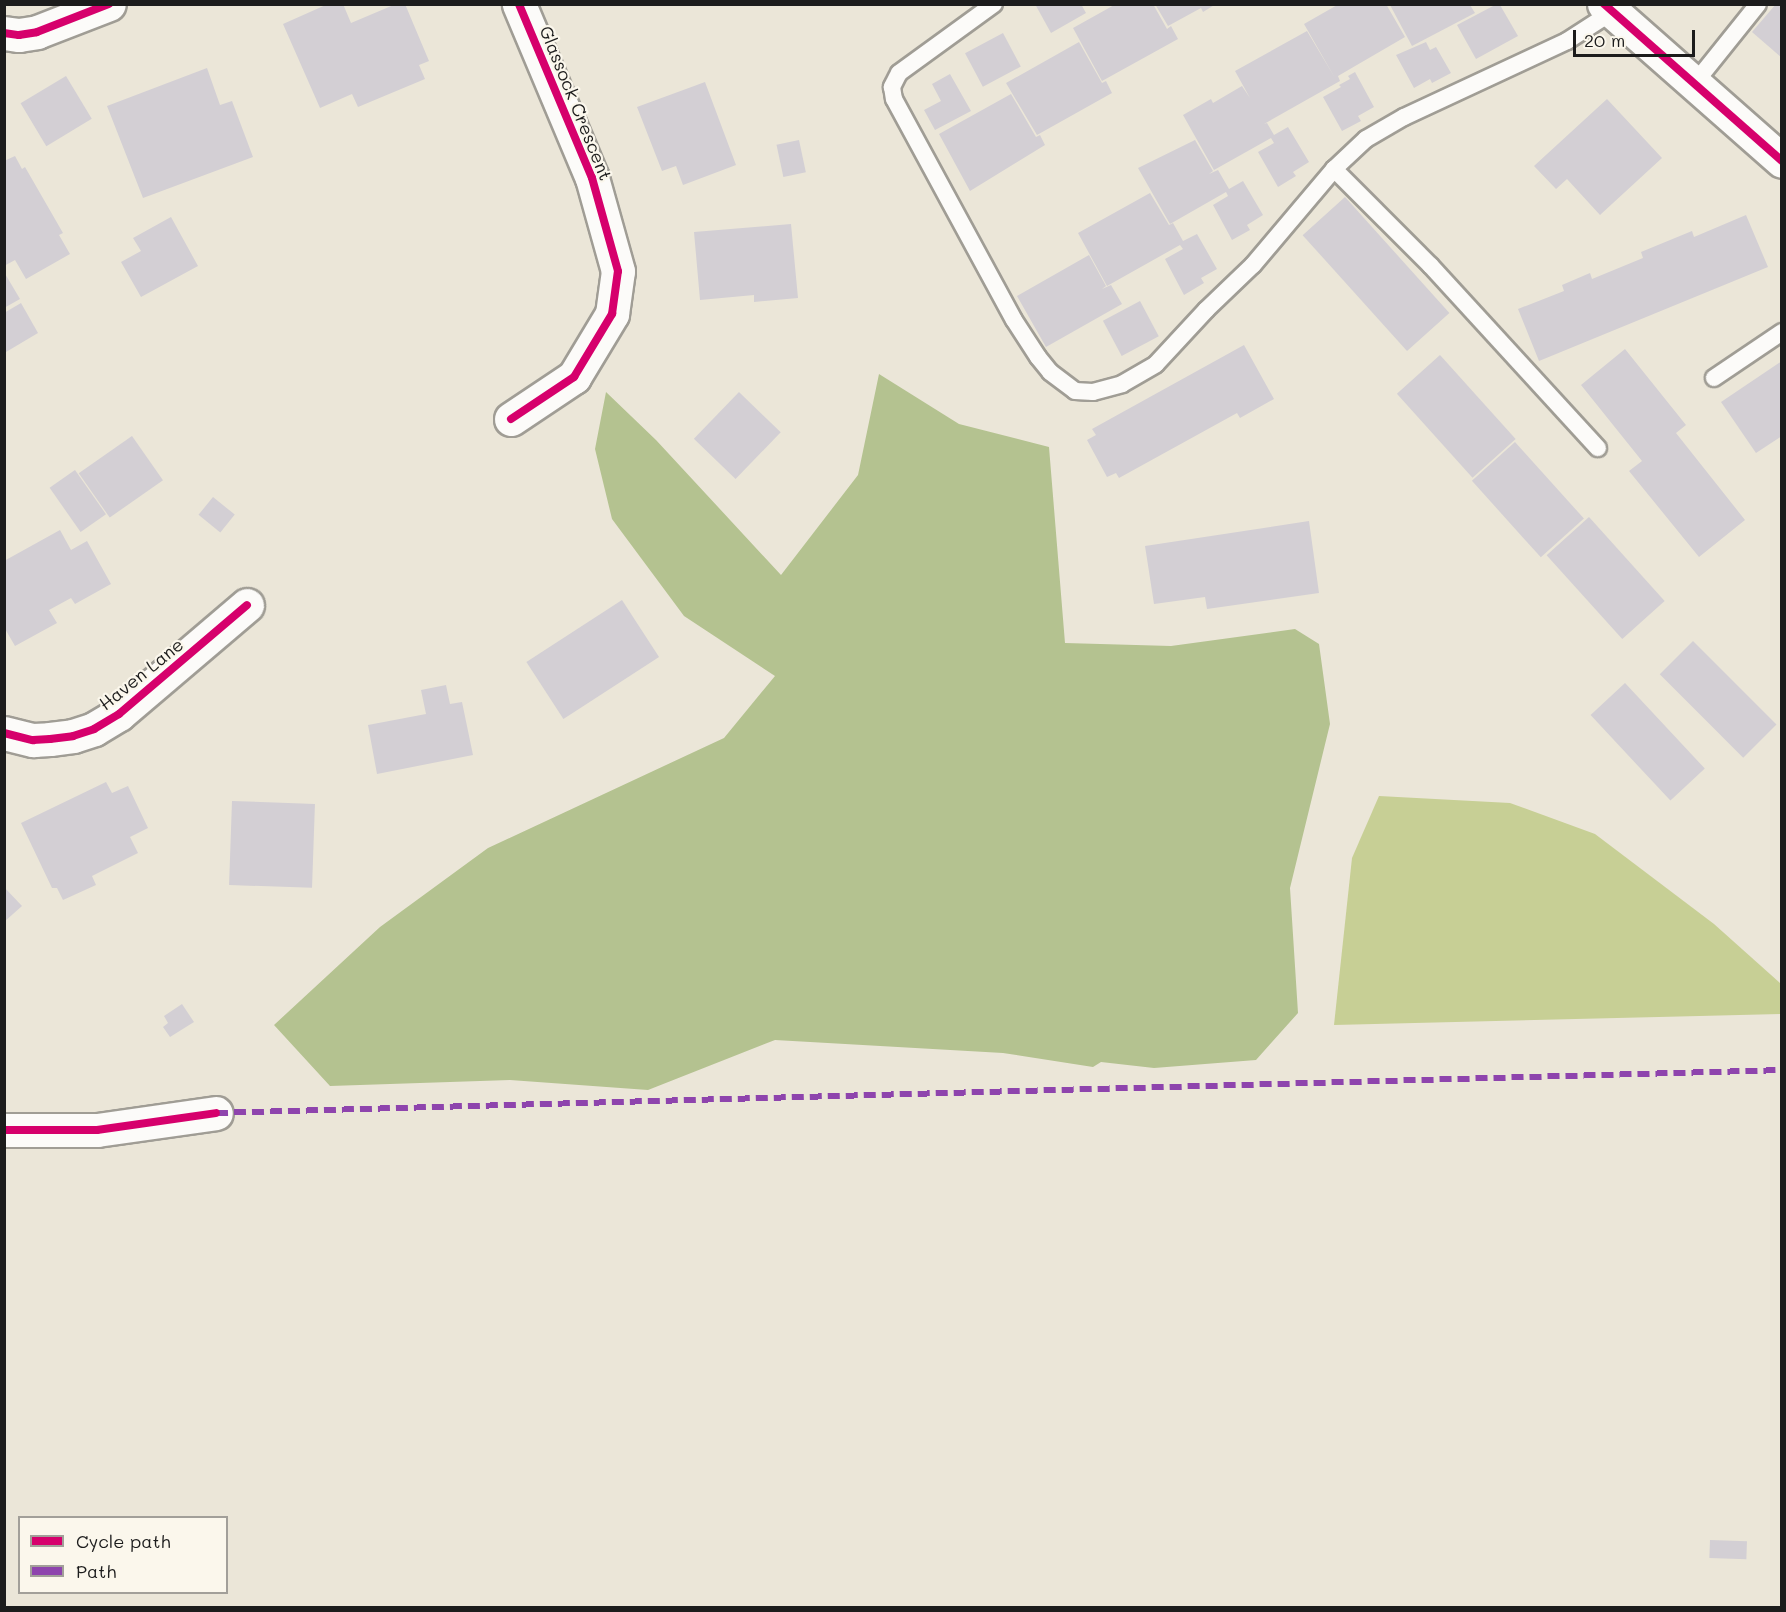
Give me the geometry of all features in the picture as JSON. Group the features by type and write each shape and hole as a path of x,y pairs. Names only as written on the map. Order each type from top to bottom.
{"street":[{"path":"4,33 19,35 37,32 109,4"},
{"name":"Glassock Crescent","path":"510,419 574,377 612,314 618,271 592,178 519,4"},
{"path":"1608,8 1782,161"},
{"name":"Haven Lane","path":"4,732 33,740 73,736 94,729 119,714 247,605"},
{"path":"4,1130 97,1130 216,1113"}],"lane":[{"path":"993,4 895,78 894,99 1014,320 1050,372 1075,391 1110,389 1156,364 1206,310 1253,265 1334,169 1366,139 1567,41 1608,8"},
{"path":"1694,84 1758,4"},
{"path":"1334,169 1431,266 1598,448"},
{"path":"1714,378 1782,332"}],"green space":[{"path":"879,374 959,424 1049,447 1065,643 1171,646 1295,629 1319,644 1330,724 1290,888 1298,1013 1256,1060 1154,1068 1101,1062 1093,1067 1003,1053 775,1040 648,1090 510,1080 330,1086 274,1025 380,927 488,848 724,738 775,676 684,616 612,519 595,449 606,392 656,440 781,575 858,475"},
{"path":"1379,796 1510,803 1595,834 1714,924 1781,984 1781,1014 1334,1025 1352,858"}],"building":[{"path":"328,4 343,4 351,23 396,4 405,4 429,61 419,65 425,79 358,107 352,94 320,108 283,24"},
{"path":"1035,4 1081,4 1086,13 1051,33"},
{"path":"1116,4 1153,4 1167,29 1171,26 1178,39 1102,81 1073,28"},
{"path":"1155,4 1216,4 1203,12 1201,8 1168,26"},
{"path":"1339,4 1386,4 1405,37 1338,76 1340,81 1264,124 1267,123 1274,135 1288,127 1309,162 1293,172 1296,176 1278,187 1258,152 1274,143 1271,138 1214,170 1183,115 1211,99 1213,103 1242,86 1250,98 1235,71 1307,31 1335,78 1304,24"},
{"path":"1776,4 1782,4 1782,58 1752,32"},
{"path":"1390,5 1470,5 1475,13 1412,46"},
{"path":"1495,5 1500,5 1518,36 1476,59 1457,25"},
{"path":"1003,33 1021,67 983,87 965,53"},
{"path":"1079,42 1102,83 1106,81 1112,93 1037,135 1006,83"},
{"path":"1426,42 1430,50 1436,47 1451,73 1432,83 1430,79 1414,88 1396,55"},
{"path":"207,68 220,105 232,101 253,157 143,198 107,106"},
{"path":"1355,72 1374,107 1358,116 1361,121 1342,131 1323,97 1341,87 1339,85 1350,79 1348,76"},
{"path":"950,74 971,111 935,130 924,110 941,101 932,84"},
{"path":"66,76 92,119 46,146 21,103"},
{"path":"705,82 736,165 683,185 676,166 662,171 637,107"},
{"path":"1011,94 1036,137 1040,135 1045,145 970,191 939,134"},
{"path":"1607,99 1662,158 1600,215 1567,179 1556,189 1534,166"},
{"path":"799,140 806,172 783,177 777,145"},
{"path":"1195,140 1213,171 1209,174 1218,170 1229,189 1243,181 1263,215 1247,225 1250,230 1232,240 1213,205 1228,196 1226,192 1170,224 1138,168"},
{"path":"15,156 22,169 25,167 63,233 59,235 70,254 26,279 15,260 4,266 4,161"},
{"path":"1150,193 1169,225 1173,223 1183,241 1197,234 1217,269 1201,278 1204,283 1184,295 1165,259 1183,249 1180,245 1107,286 1078,233"},
{"path":"1345,197 1449,313 1407,351 1303,235"},
{"path":"1746,215 1768,267 1539,361 1518,309 1564,291 1562,285 1590,273 1592,279 1643,258 1641,252 1692,231 1694,237"},
{"path":"171,217 198,266 141,297 121,262 141,251 133,238"},
{"path":"791,224 798,298 754,302 754,295 700,300 694,232"},
{"path":"1089,255 1106,286 1102,289 1111,285 1122,304 1046,347 1017,296"},
{"path":"4,272 20,299 4,308"},
{"path":"1140,301 1159,336 1122,356 1103,321"},
{"path":"21,303 38,333 6,352 4,313"},
{"path":"1244,345 1274,399 1240,418 1237,413 1119,478 1116,473 1107,477 1087,440 1096,435 1092,429"},
{"path":"1625,349 1686,425 1676,433 1745,520 1699,557 1629,471 1642,461 1581,385"},
{"path":"1440,355 1516,439 1473,478 1397,394"},
{"path":"1782,361 1782,436 1756,453 1721,402"},
{"path":"739,392 781,432 736,479 694,439"},
{"path":"132,436 163,480 110,518 79,473"},
{"path":"1515,442 1584,519 1541,557 1472,481"},
{"path":"75,470 106,514 81,532 50,488"},
{"path":"213,497 235,515 220,532 199,515"},
{"path":"1589,517 1665,601 1622,639 1547,555"},
{"path":"1309,521 1319,593 1207,609 1205,597 1154,604 1145,546"},
{"path":"60,530 71,550 87,541 111,584 75,604 71,598 49,610 57,623 15,646 4,627 4,561"},
{"path":"622,600 659,657 563,719 526,662"},
{"path":"1693,641 1776,724 1743,758 1660,674"},
{"path":"1625,683 1705,769 1670,801 1591,715"},
{"path":"446,685 450,704 462,702 473,755 377,774 368,725 426,714 421,690"},
{"path":"106,782 112,793 128,786 148,828 130,837 138,853 92,876 96,885 63,900 57,888 52,888 21,823"},
{"path":"232,801 315,804 312,888 229,885"},
{"path":"4,887 22,906 4,922"},
{"path":"182,1004 194,1022 170,1037 163,1027 168,1023 164,1016"},
{"path":"1710,1540 1747,1541 1746,1559 1709,1558"}],"marked path":[{"path":"216,1113 1782,1070"}],"cycle path":[{"path":"4,33 19,35 37,32 109,4"},
{"path":"511,419 574,377 612,314 618,271 592,178 519,4"},
{"path":"1604,4 1782,161"},
{"path":"4,733 33,740 73,736 94,729 119,714 247,605"},
{"path":"4,1130 97,1130 216,1113"}]}
